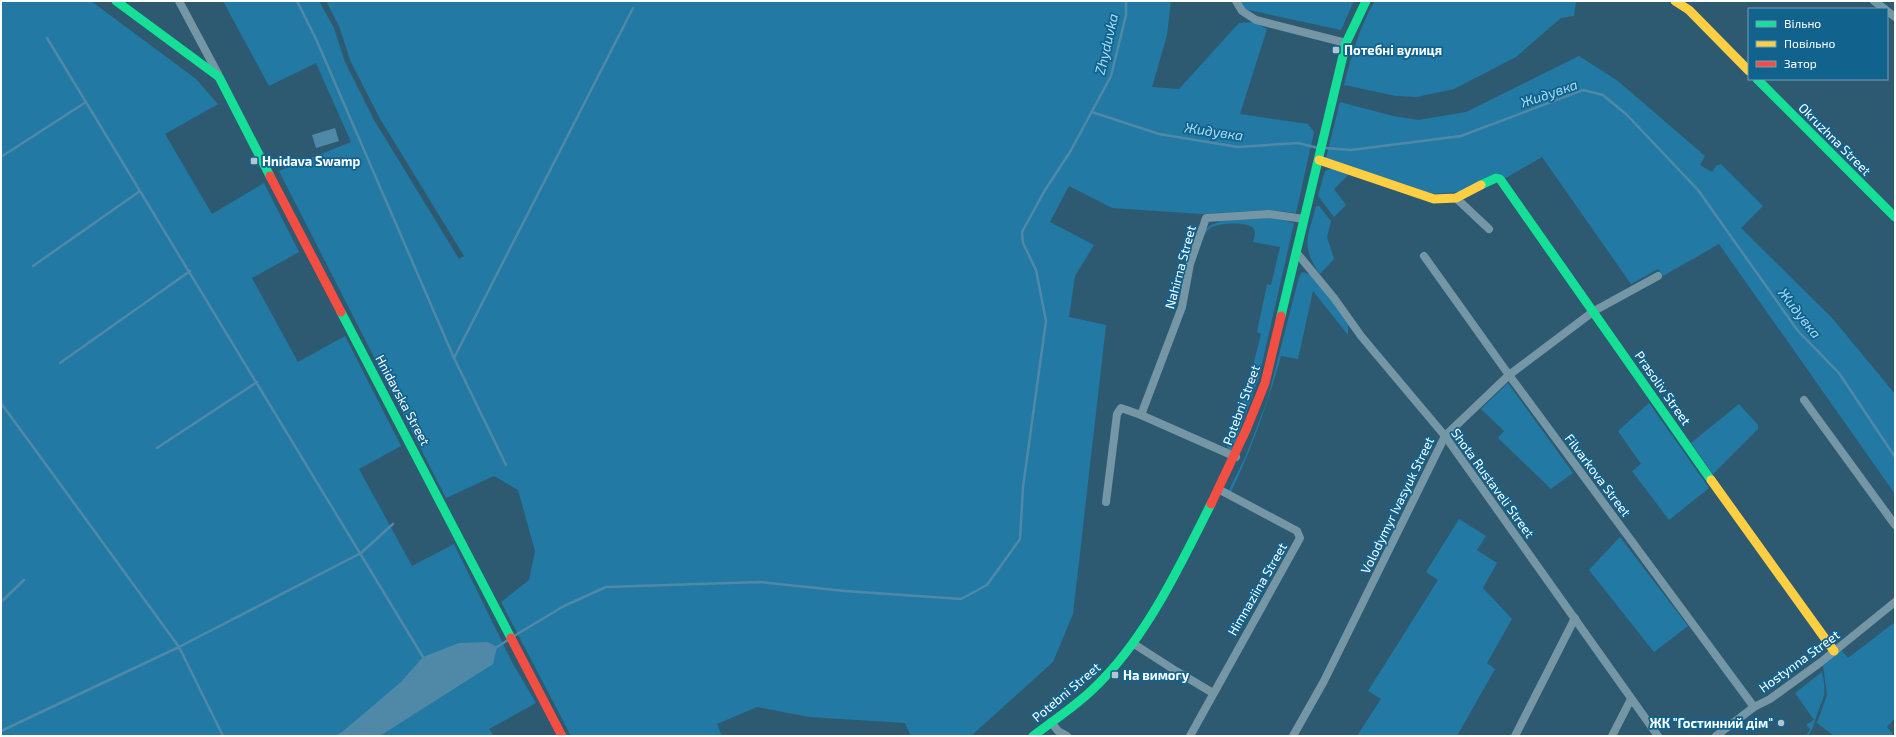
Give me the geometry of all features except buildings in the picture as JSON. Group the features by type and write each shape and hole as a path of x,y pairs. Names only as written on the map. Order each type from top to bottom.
{"street":[{"name":"Hnidavska Street","path":"116,1 219,77"},
{"name":"Hnidavska Street","path":"179,1 496,606 562,736"},
{"path":"1236,1 1242,11 1256,20 1346,43"},
{"name":"Potebni Street","path":"1033,736 1094,688 1134,644 1220,490 1236,457 1265,383 1346,43 1366,1"},
{"path":"1675,1 1689,10 1748,70"},
{"path":"1874,1 1883,8"},
{"name":"Okruzhna Street","path":"1758,80 1895,217"},
{"path":"1319,157 1418,195 1434,199 1456,198 1489,229"},
{"name":"Prasoliv Street","path":"1456,198 1496,178 1500,180 1763,554 1834,651"},
{"name":"Nahirna Street","path":"1142,415 1182,307 1190,264 1206,218 1269,214 1304,219"},
{"name":"Shota Rustaveli Street","path":"1296,252 1334,298 1361,336 1445,436 1658,736"},
{"name":"Filvarkova Street","path":"1424,256 1509,375 1754,706"},
{"name":"Volodymyr Ivasyuk Street","path":"1293,736 1324,681 1445,436 1509,375 1594,312 1658,276"},
{"path":"1804,400 1895,525"},
{"path":"1106,502 1118,411 1124,408 1236,457"},
{"name":"Himnaziina Street","path":"1190,736 1213,692 1300,538 1300,534 1297,531 1220,490"},
{"name":"Hostynna Street","path":"1716,736 1754,706 1770,699 1834,651 1895,602"},
{"path":"1515,736 1575,618"},
{"path":"1134,644 1176,671 1213,692"},
{"path":"1612,736 1631,698"},
{"path":"1051,722 1058,730 1067,736"}],"shaded area":[{"path":"1,1 91,1 196,79 218,104 165,134 212,214 264,183 299,252 252,278 298,362 345,336 401,446 359,469 412,566 454,544 513,664 536,703 489,729 494,736 380,736 453,689 335,736 1,736"},
{"path":"223,1 319,1 334,28 345,62 374,120 459,259 464,256 379,117 350,60 339,26 326,1 1171,1 1167,35 1152,87 1179,89 1239,23 1253,22 1267,29 1240,114 1308,124 1314,132 1296,213 1269,210 1201,214 1112,208 1069,186 1050,222 1094,245 1075,276 1069,317 1106,325 1073,614 1053,662 971,736 911,736 905,723 809,717 757,707 717,724 722,736 571,736 501,602 529,580 535,551 518,490 494,476 446,498 279,171 351,142 316,63 269,86"},
{"path":"1241,1 1354,1 1341,30 1244,9"},
{"path":"1375,1 1576,1 1574,16 1561,18 1516,57 1454,89 1417,97 1396,96 1344,85 1360,31"},
{"path":"1579,56 1618,81 1705,156 1700,165 1712,172 1716,166 1721,164 1763,206 1741,228 1833,319 1895,394 1895,494 1719,244 1663,276 1658,269 1631,284 1542,157 1504,179 1459,192 1433,194 1326,158 1340,102 1393,116 1418,120 1466,112"},
{"path":"335,128 339,141 316,148 312,135"},
{"path":"1332,168 1349,174 1334,189 1346,205 1334,217 1318,196 1325,171"},
{"path":"1316,206 1319,206 1331,221 1327,237 1334,259 1320,274 1310,256 1308,248 1308,234"},
{"path":"1269,217 1294,223 1259,377 1232,451 1227,449 1251,374 1261,334 1257,332 1267,284 1271,285 1280,247 1253,242 1255,231 1251,226 1241,224 1221,224 1212,227 1206,233 1199,248 1204,232 1216,223 1234,219"},
{"path":"1302,272 1312,275 1332,302 1348,325 1348,335 1313,291 1298,359 1281,356 1271,391 1259,425 1231,492 1229,490 1246,455 1267,401 1299,277"},
{"path":"1508,383 1573,473 1551,489 1498,438 1504,431 1481,409"},
{"path":"1649,403 1709,488 1669,520 1632,471 1641,464 1618,431"},
{"path":"1739,404 1758,425 1758,429 1713,474 1691,443"},
{"path":"1459,519 1486,536 1477,550 1497,563 1483,588 1512,619 1487,663 1495,669 1457,736 1357,736 1381,699 1368,691 1438,580 1426,572"},
{"path":"1620,537 1688,626 1654,652 1589,570"},
{"path":"1895,622 1895,718 1887,727 1893,734 1891,736 1834,736 1817,723 1827,695 1823,665 1841,650 1848,658"},
{"path":"488,642 497,647 493,664 380,736 335,736 342,732 401,682 423,657 459,643"},
{"path":"1822,672 1824,686 1823,699 1812,728 1808,736 1806,736 1810,729 1806,725 1814,720 1795,693"}],"waterway":[{"path":"297,1 316,39 454,358 506,465"},
{"name":"Zhyduvka","path":"514,636 564,606 606,587 760,582 845,591 961,599 987,585 1020,539 1023,487 1046,321 1036,270 1023,243 1022,232 1045,190 1070,152 1111,76 1126,15 1126,1"},
{"path":"454,358 633,8"},
{"path":"47,38 423,657"},
{"name":"Жидувка","path":"1325,148 1351,150 1461,136 1583,90 1603,95 1627,115 1698,190 1798,331 1839,373 1895,457"},
{"path":"1,157 86,102"},
{"name":"Жидувка","path":"1092,112 1159,134 1238,147 1298,143 1318,148"},
{"path":"33,266 140,191"},
{"path":"60,363 190,271"},
{"path":"157,448 257,382"},
{"path":"1,403 179,647 223,736"},
{"path":"1,731 179,647 361,553 393,524"},
{"path":"1,602 24,580"},
{"path":"494,649 508,640"}],"traffic: fast":[{"path":"116,1 219,77 270,176"},
{"path":"1281,316 1346,43 1366,1"},
{"path":"1758,80 1895,217"},
{"path":"1481,185 1496,178 1500,179 1711,480"},
{"path":"341,312 511,638"},
{"path":"1033,736 1070,709 1096,686 1121,659 1136,639 1164,595 1211,504"}],"traffic: slow":[{"path":"1675,1 1689,10 1748,70"},
{"path":"1319,160 1434,199 1456,198 1481,185"},
{"path":"1711,480 1834,651"}],"traffic: jam":[{"path":"270,176 341,312"},
{"path":"1211,504 1246,430 1265,383 1281,316"},
{"path":"511,638 562,736"}],"place":[{"name":"Потебні вулиця","path":"1336,50"},
{"name":"Hnidava Swamp","path":"254,161"},
{"name":"На вимогу","path":"1115,675"},
{"name":"ЖК \"Гостинний дім\"","path":"1781,723"}]}
